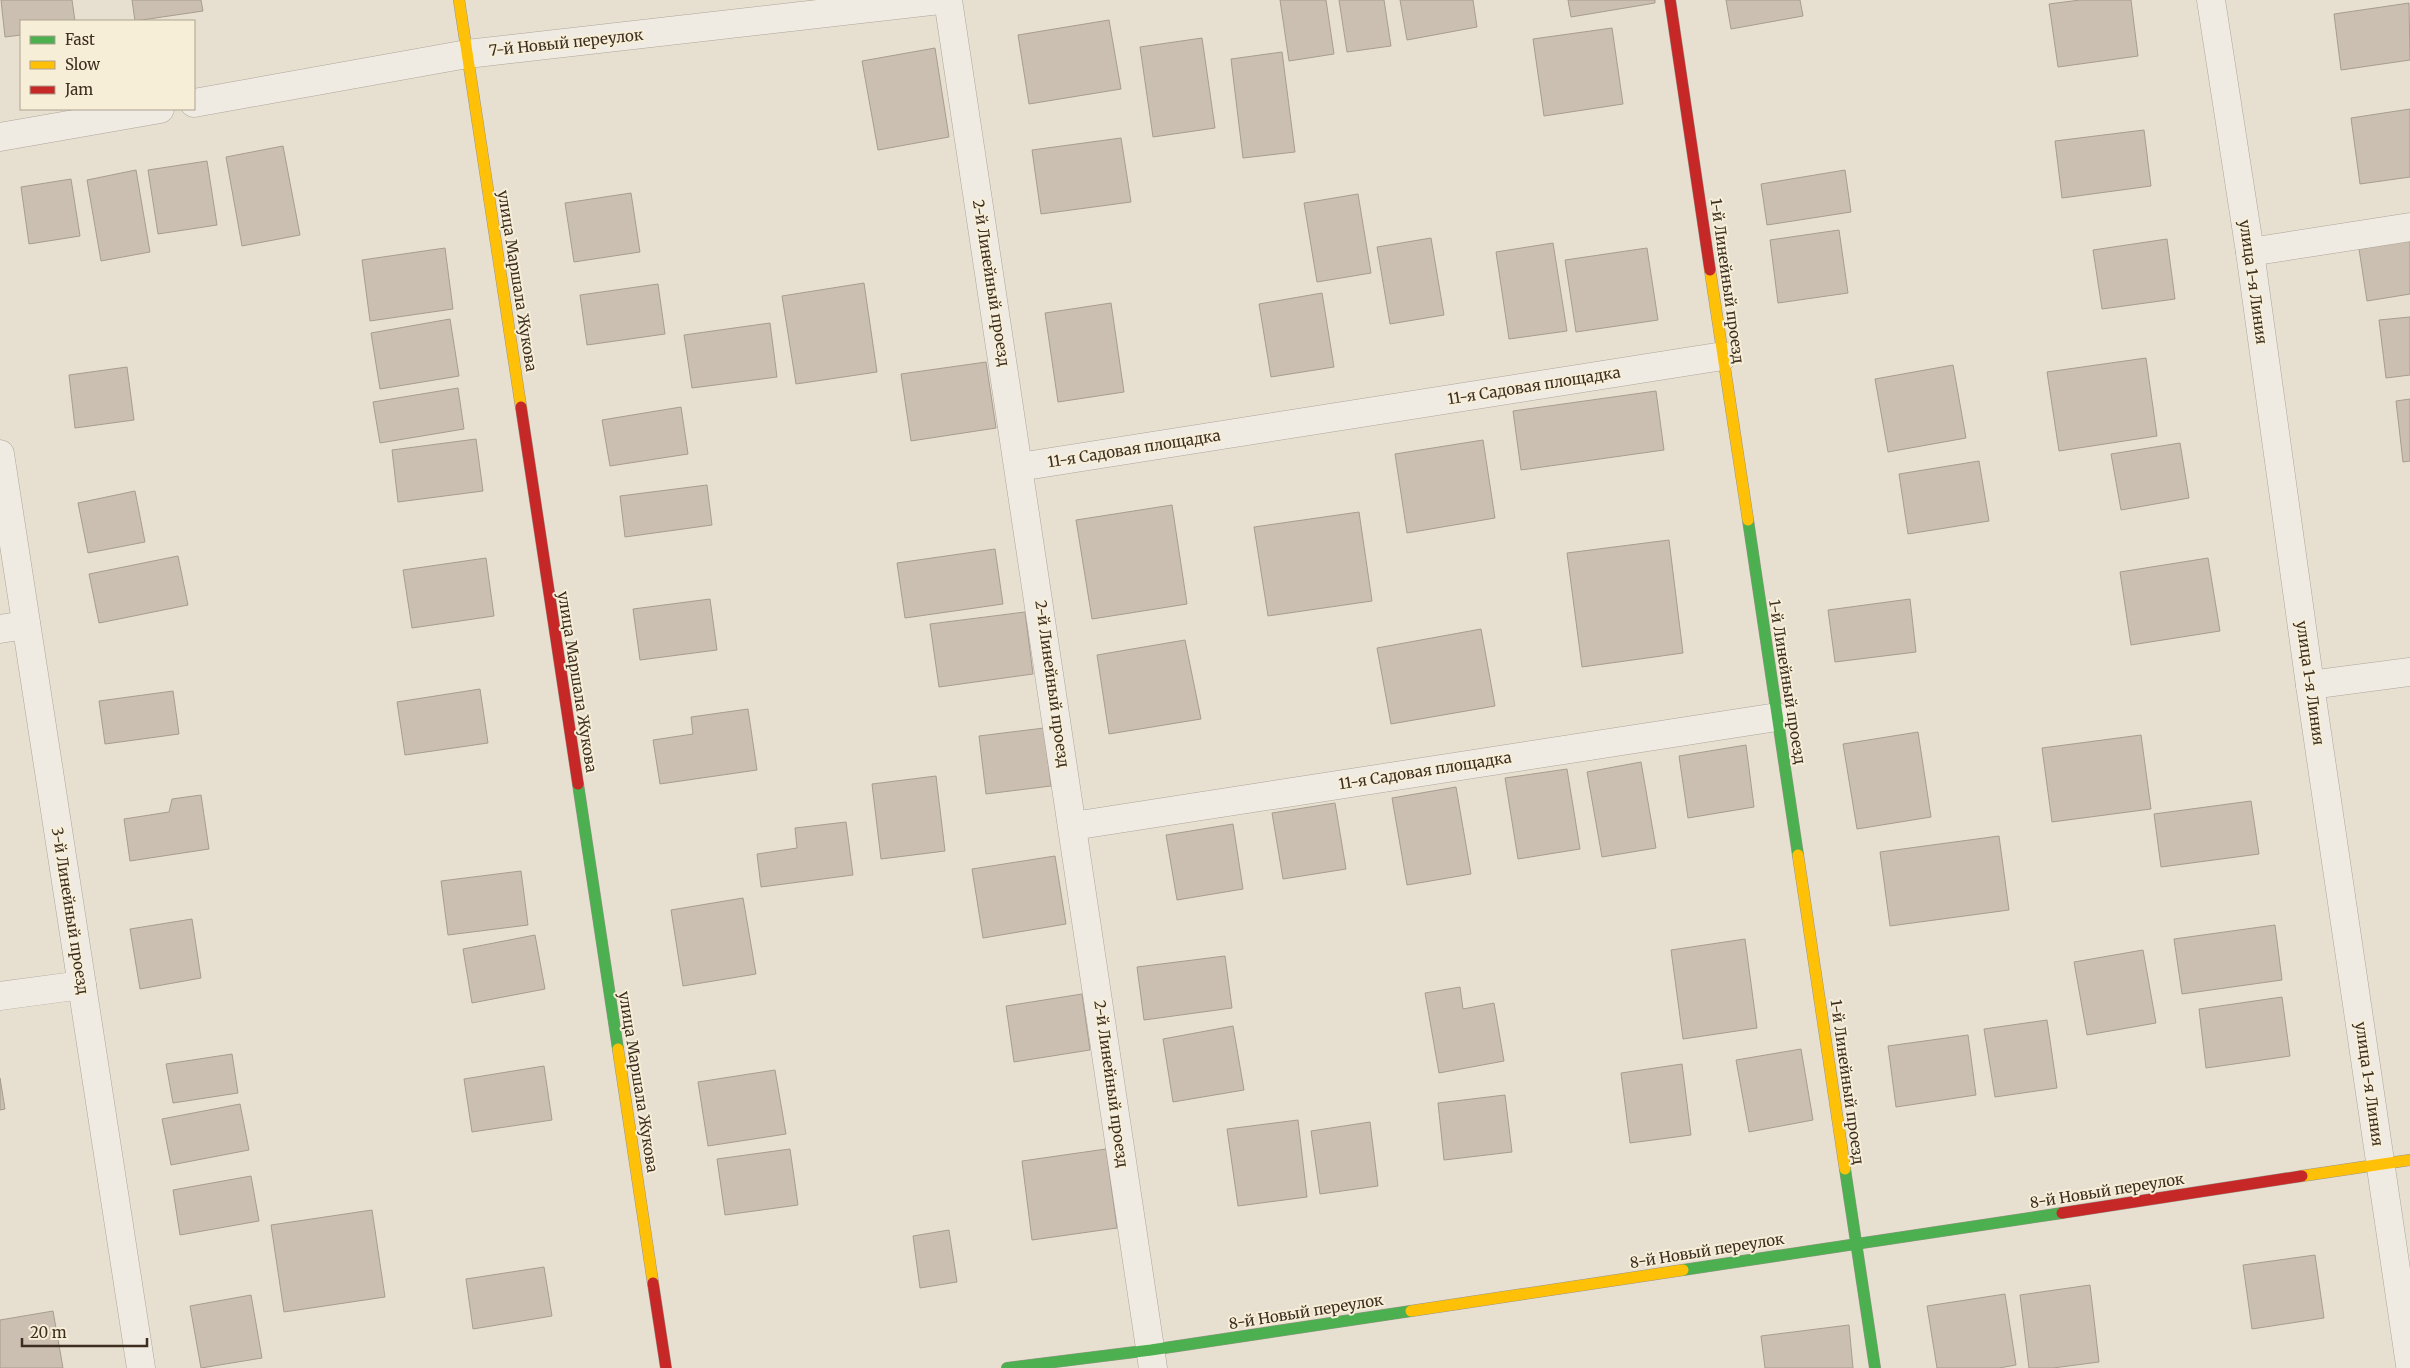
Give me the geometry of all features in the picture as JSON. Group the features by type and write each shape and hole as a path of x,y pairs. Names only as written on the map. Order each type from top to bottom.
{"street":[{"name":"улица Маршала Жукова","path":"459,0 666,1368"},
{"name":"7-й Новый переулок","path":"195,103 467,54 940,0"},
{"name":"2-й Линейный проезд","path":"948,0 1152,1359"},
{"name":"1-й Линейный проезд","path":"1670,0 1874,1368"},
{"name":"улица 1-я Линия","path":"2211,0 2250,252 2310,685 2410,1365"},
{"path":"0,138 154,110"},
{"path":"2250,252 2410,228"},
{"name":"11-я Садовая площадка","path":"1019,467 1723,356"},
{"name":"3-й Линейный проезд","path":"0,454 13,627 82,985 141,1368"},
{"path":"2310,685 2410,672"},
{"name":"11-я Садовая площадка","path":"1073,826 1777,717"},
{"path":"0,996 82,985"},
{"name":"8-й Новый переулок","path":"1007,1368 1152,1359 1855,1244 2410,1160"}],"building":[{"path":"1,0 72,0 75,20 20,20 20,35 5,37"},
{"path":"132,0 201,0 203,11 135,20"},
{"path":"1280,0 1326,0 1334,54 1289,61"},
{"path":"1339,0 1384,0 1391,46 1347,52"},
{"path":"1400,0 1473,0 1477,27 1407,40"},
{"path":"1568,0 1655,0 1655,3 1571,17"},
{"path":"1726,0 1800,0 1803,16 1731,29"},
{"path":"2080,0 2131,0 2138,56 2058,67 2049,4"},
{"path":"2409,3 2410,60 2341,70 2334,14"},
{"path":"1109,20 1121,89 1029,104 1018,35"},
{"path":"1612,28 1623,104 1544,116 1533,39"},
{"path":"1202,38 1215,128 1153,137 1140,47"},
{"path":"935,48 949,137 878,150 862,61"},
{"path":"1282,52 1295,152 1243,158 1231,59"},
{"path":"2410,109 2410,177 2360,184 2351,118"},
{"path":"2144,130 2151,186 2062,198 2055,141"},
{"path":"1121,138 1131,202 1041,214 1032,150"},
{"path":"283,146 300,235 242,246 226,157"},
{"path":"207,161 217,225 158,234 148,170"},
{"path":"136,170 150,252 101,261 87,180"},
{"path":"1845,170 1851,212 1767,225 1761,184"},
{"path":"71,179 80,236 29,244 21,187"},
{"path":"631,193 640,252 574,262 565,203"},
{"path":"1358,194 1371,273 1317,282 1304,203"},
{"path":"1839,230 1848,293 1778,303 1770,240"},
{"path":"1431,238 1444,315 1390,324 1377,247"},
{"path":"2167,239 2175,299 2102,309 2093,250"},
{"path":"2410,240 2410,294 2367,301 2359,249"},
{"path":"1553,243 1567,331 1509,339 1496,252"},
{"path":"445,248 453,309 370,321 362,260"},
{"path":"1647,248 1658,320 1576,332 1565,260"},
{"path":"864,283 877,372 796,384 782,296"},
{"path":"658,284 665,334 587,345 580,295"},
{"path":"1322,293 1334,367 1271,377 1259,304"},
{"path":"1111,303 1124,392 1058,402 1045,313"},
{"path":"2410,317 2410,375 2386,378 2379,320"},
{"path":"450,319 459,376 380,389 371,333"},
{"path":"770,323 777,377 692,388 684,335"},
{"path":"2146,358 2157,436 2059,451 2047,372"},
{"path":"986,362 996,428 911,441 901,374"},
{"path":"1953,365 1966,438 1888,452 1875,379"},
{"path":"127,367 134,420 75,428 69,375"},
{"path":"458,388 464,429 380,443 373,402"},
{"path":"1656,391 1664,450 1521,470 1513,411"},
{"path":"2410,399 2410,461 2403,462 2396,401"},
{"path":"681,407 688,454 610,466 602,420"},
{"path":"476,439 483,491 398,502 392,450"},
{"path":"1483,440 1495,518 1407,533 1395,454"},
{"path":"2180,443 2189,498 2121,510 2111,454"},
{"path":"1979,461 1989,521 1908,534 1899,474"},
{"path":"707,485 712,525 625,537 620,496"},
{"path":"135,491 145,542 88,553 78,503"},
{"path":"1172,505 1187,604 1092,619 1076,520"},
{"path":"1359,512 1372,601 1268,616 1254,527"},
{"path":"1669,540 1683,653 1582,667 1567,553"},
{"path":"995,549 1003,604 905,618 897,563"},
{"path":"178,556 188,605 99,623 89,574"},
{"path":"486,558 494,616 412,628 403,570"},
{"path":"2208,558 2220,631 2131,645 2120,572"},
{"path":"710,599 717,650 640,660 633,609"},
{"path":"1910,599 1916,652 1835,662 1828,610"},
{"path":"1025,612 1033,674 939,687 930,624"},
{"path":"1481,629 1495,706 1391,724 1377,648"},
{"path":"1185,640 1201,719 1109,734 1097,655"},
{"path":"480,689 488,743 405,755 397,702"},
{"path":"173,691 179,734 105,744 99,701"},
{"path":"748,709 757,770 660,784 653,740 693,734 691,717"},
{"path":"1044,728 1051,786 986,794 979,736"},
{"path":"1918,732 1931,817 1857,829 1843,744"},
{"path":"2141,735 2151,809 2052,822 2042,748"},
{"path":"1746,745 1754,807 1688,818 1679,756"},
{"path":"1641,762 1656,848 1602,857 1587,772"},
{"path":"1567,769 1580,849 1518,859 1505,778"},
{"path":"936,776 945,851 881,859 872,784"},
{"path":"1456,787 1471,874 1407,885 1392,798"},
{"path":"201,795 209,849 130,861 124,819 169,812 172,799"},
{"path":"2251,801 2259,854 2161,867 2154,814"},
{"path":"1335,803 1346,869 1283,879 1272,813"},
{"path":"846,822 853,875 761,887 757,854 797,848 795,828"},
{"path":"1233,824 1243,889 1177,900 1166,835"},
{"path":"1999,836 2009,910 1890,926 1880,852"},
{"path":"1055,856 1066,924 983,938 972,869"},
{"path":"521,871 528,925 448,935 441,881"},
{"path":"743,898 756,974 683,986 671,910"},
{"path":"192,919 201,978 140,989 130,929"},
{"path":"2275,925 2282,980 2182,994 2174,939"},
{"path":"535,935 545,989 472,1003 463,949"},
{"path":"1745,939 1757,1028 1683,1039 1671,950"},
{"path":"2143,950 2156,1023 2087,1035 2074,962"},
{"path":"1225,956 1232,1008 1144,1020 1137,967"},
{"path":"1460,987 1463,1009 1494,1003 1504,1061 1439,1073 1425,993"},
{"path":"1082,994 1090,1050 1014,1062 1006,1006"},
{"path":"2282,997 2290,1056 2206,1068 2199,1009"},
{"path":"2047,1020 2057,1088 1995,1097 1984,1029"},
{"path":"1233,1026 1244,1090 1173,1102 1163,1039"},
{"path":"1968,1035 1976,1095 1896,1107 1888,1046"},
{"path":"1801,1049 1813,1120 1749,1132 1736,1060"},
{"path":"232,1054 238,1093 173,1103 166,1064"},
{"path":"1682,1064 1691,1135 1630,1143 1621,1073"},
{"path":"544,1066 552,1120 472,1132 464,1079"},
{"path":"775,1070 786,1134 708,1146 698,1082"},
{"path":"0,1078 5,1109 0,1110"},
{"path":"1505,1095 1512,1152 1444,1160 1438,1103"},
{"path":"240,1104 249,1150 171,1165 162,1119"},
{"path":"1298,1120 1307,1197 1238,1206 1227,1129"},
{"path":"1370,1122 1378,1186 1320,1194 1311,1131"},
{"path":"790,1149 798,1205 725,1215 717,1159"},
{"path":"1106,1149 1117,1228 1032,1240 1022,1161"},
{"path":"251,1176 259,1221 180,1235 173,1190"},
{"path":"372,1210 385,1297 284,1312 271,1225"},
{"path":"949,1230 957,1282 920,1288 913,1236"},
{"path":"2315,1255 2324,1318 2252,1329 2243,1265"},
{"path":"544,1267 552,1316 473,1329 466,1279"},
{"path":"2090,1285 2099,1362 2053,1368 2029,1368 2020,1295"},
{"path":"2005,1294 2016,1365 1999,1368 1937,1368 1927,1306"},
{"path":"251,1295 262,1358 201,1368 190,1306"},
{"path":"53,1311 63,1368 0,1368 0,1320"},
{"path":"1849,1325 1853,1368 1765,1368 1761,1336"}],"traffic: fast":[{"path":"1748,520 1798,855"},
{"path":"578,784 618,1049"},
{"path":"1845,1169 1875,1368"},
{"path":"1683,1270 2062,1213"},
{"path":"1007,1368 1151,1350 1411,1311"}],"traffic: slow":[{"path":"459,0 521,407"},
{"path":"1710,270 1748,520"},
{"path":"1798,855 1845,1169"},
{"path":"618,1049 653,1283"},
{"path":"2302,1176 2410,1160"},
{"path":"1411,1311 1683,1270"}],"traffic: jam":[{"path":"1670,0 1710,270"},
{"path":"521,407 578,784"},
{"path":"2062,1213 2302,1176"},
{"path":"653,1283 666,1368"}]}
